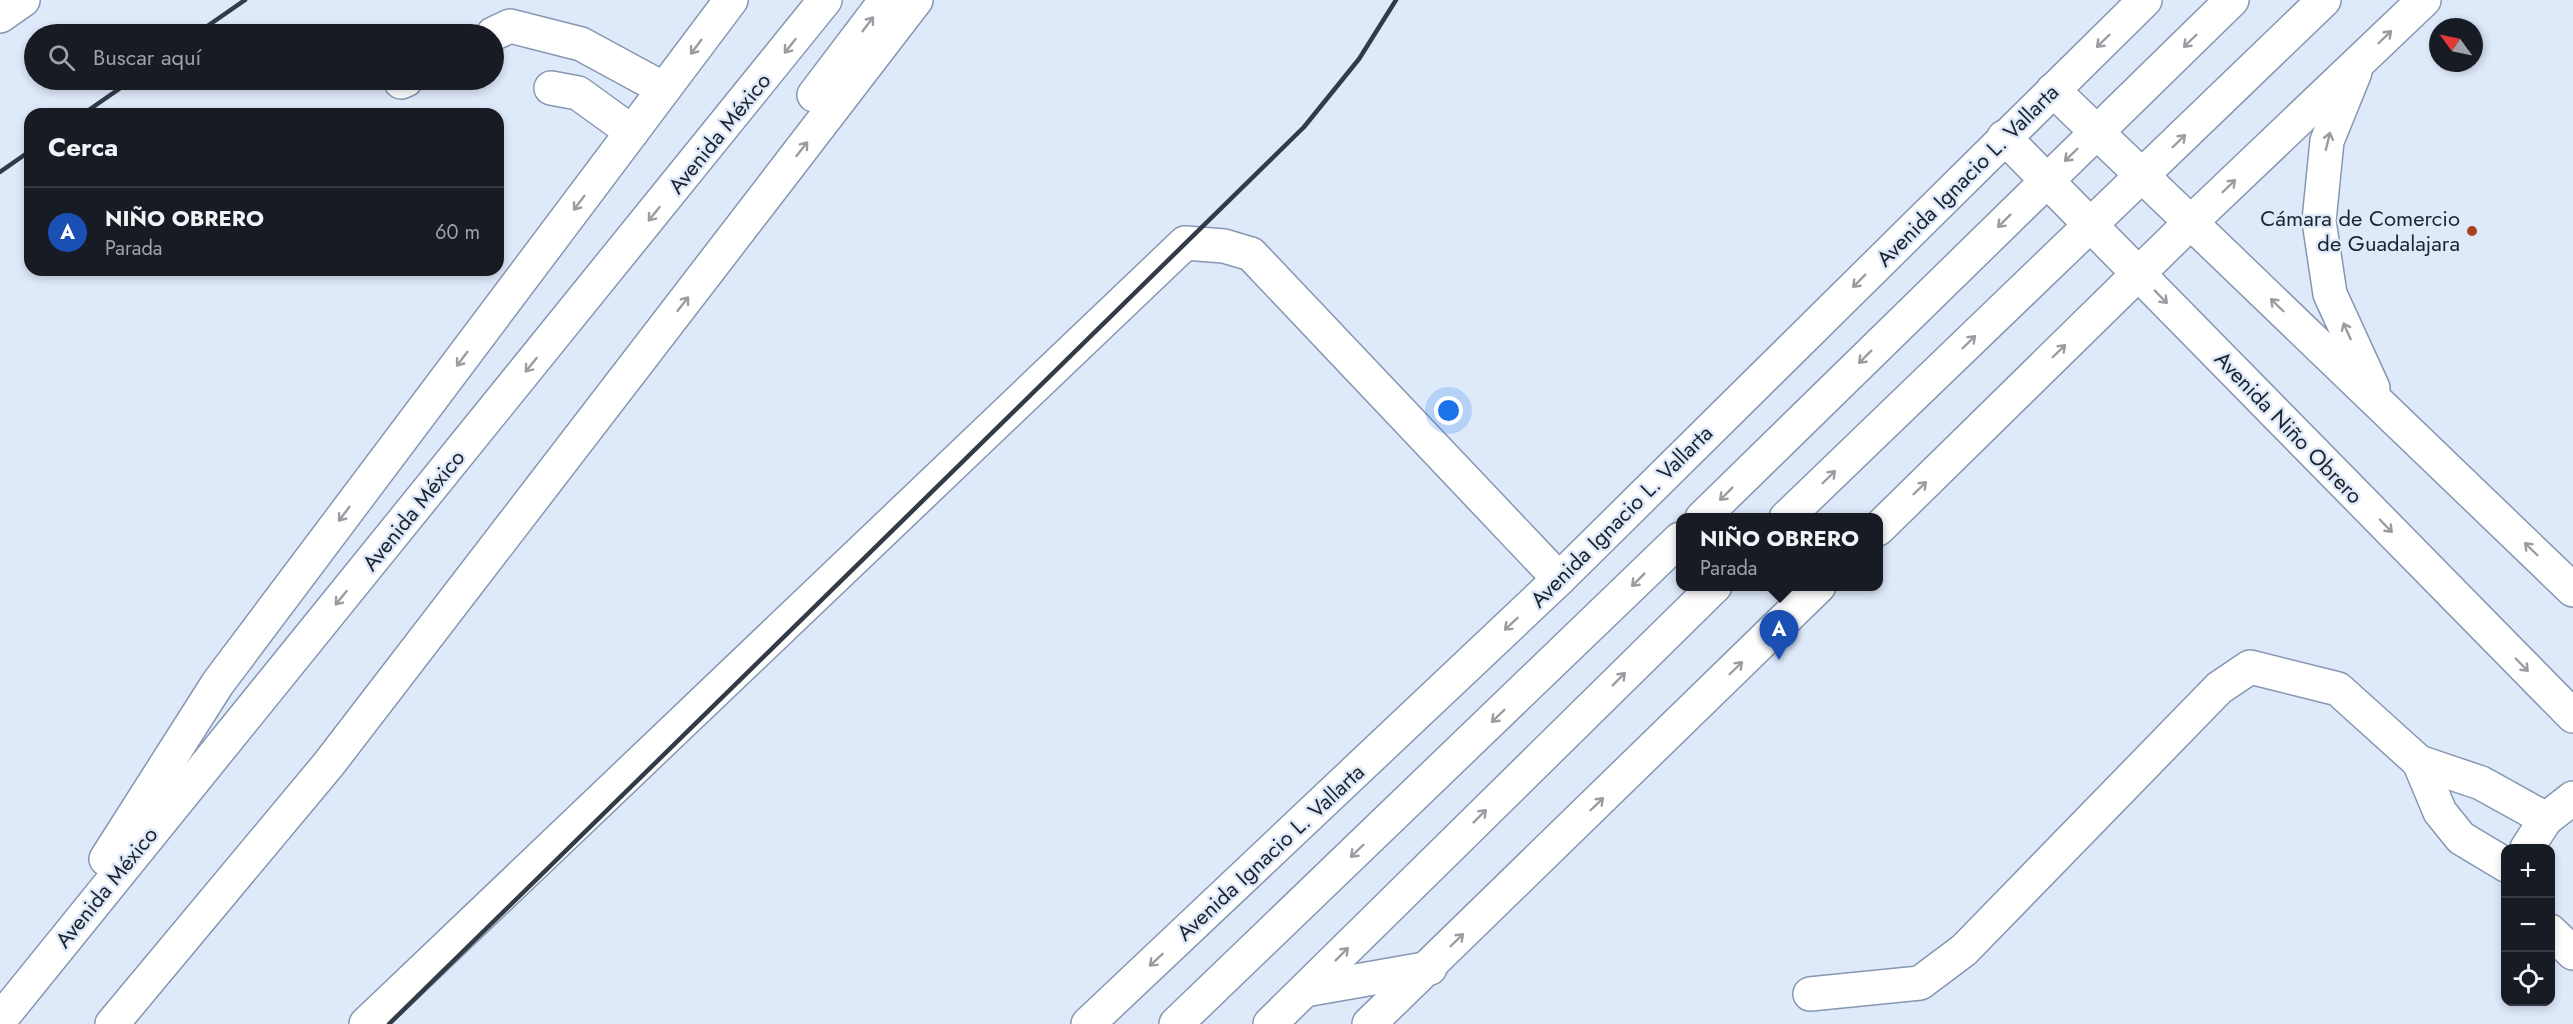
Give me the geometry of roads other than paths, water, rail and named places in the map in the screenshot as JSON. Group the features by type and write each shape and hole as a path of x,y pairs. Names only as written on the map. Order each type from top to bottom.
{"main road":[{"path":"0,16 23,0"},
{"path":"23,990 218,683 731,0"},
{"name":"Avenida México","path":"0,1020 825,0"},
{"path":"111,1024 886,0"},
{"path":"111,1024 328,765 916,0"},
{"name":"Avenida Ignacio L. Vallarta","path":"1089,1024 1559,579 2145,0"},
{"path":"1707,513 2232,0"},
{"path":"1791,513 2324,0"},
{"path":"1883,524 2191,222 2424,0"},
{"path":"504,29 510,26 581,44 664,89"},
{"path":"2359,62 2327,141 2319,221 2330,294 2380,404"},
{"path":"551,88 578,93 632,132"},
{"path":"2053,90 2573,590"},
{"name":"Avenida Niño Obrero","path":"2004,137 2573,716"},
{"path":"366,1024 1185,243 1224,246 1251,254 1559,579"},
{"path":"1176,1024 1676,543"},
{"path":"1270,1024 1710,591"},
{"path":"1369,1024 1430,968 1814,591"},
{"path":"1810,994 1920,983 1964,950 2219,688 2250,667 2338,689 2419,762 2481,783 2546,819"},
{"path":"2419,762 2440,812 2461,838 2501,863"},
{"path":"2530,844 2546,819 2573,798"},
{"path":"2555,936 2573,953"},
{"path":"1305,990 1430,968"}],"railway":[{"path":"210,24 245,0"},
{"path":"389,1024 1304,127 1359,59 1396,0"},
{"path":"92,108 118,90"},
{"path":"0,172 24,155"}],"place":[{"name":"Cámara de Comercio de Guadalajara","path":"2472,231"},
{"name":"NIÑO OBRERO","path":"1779,660"}]}
